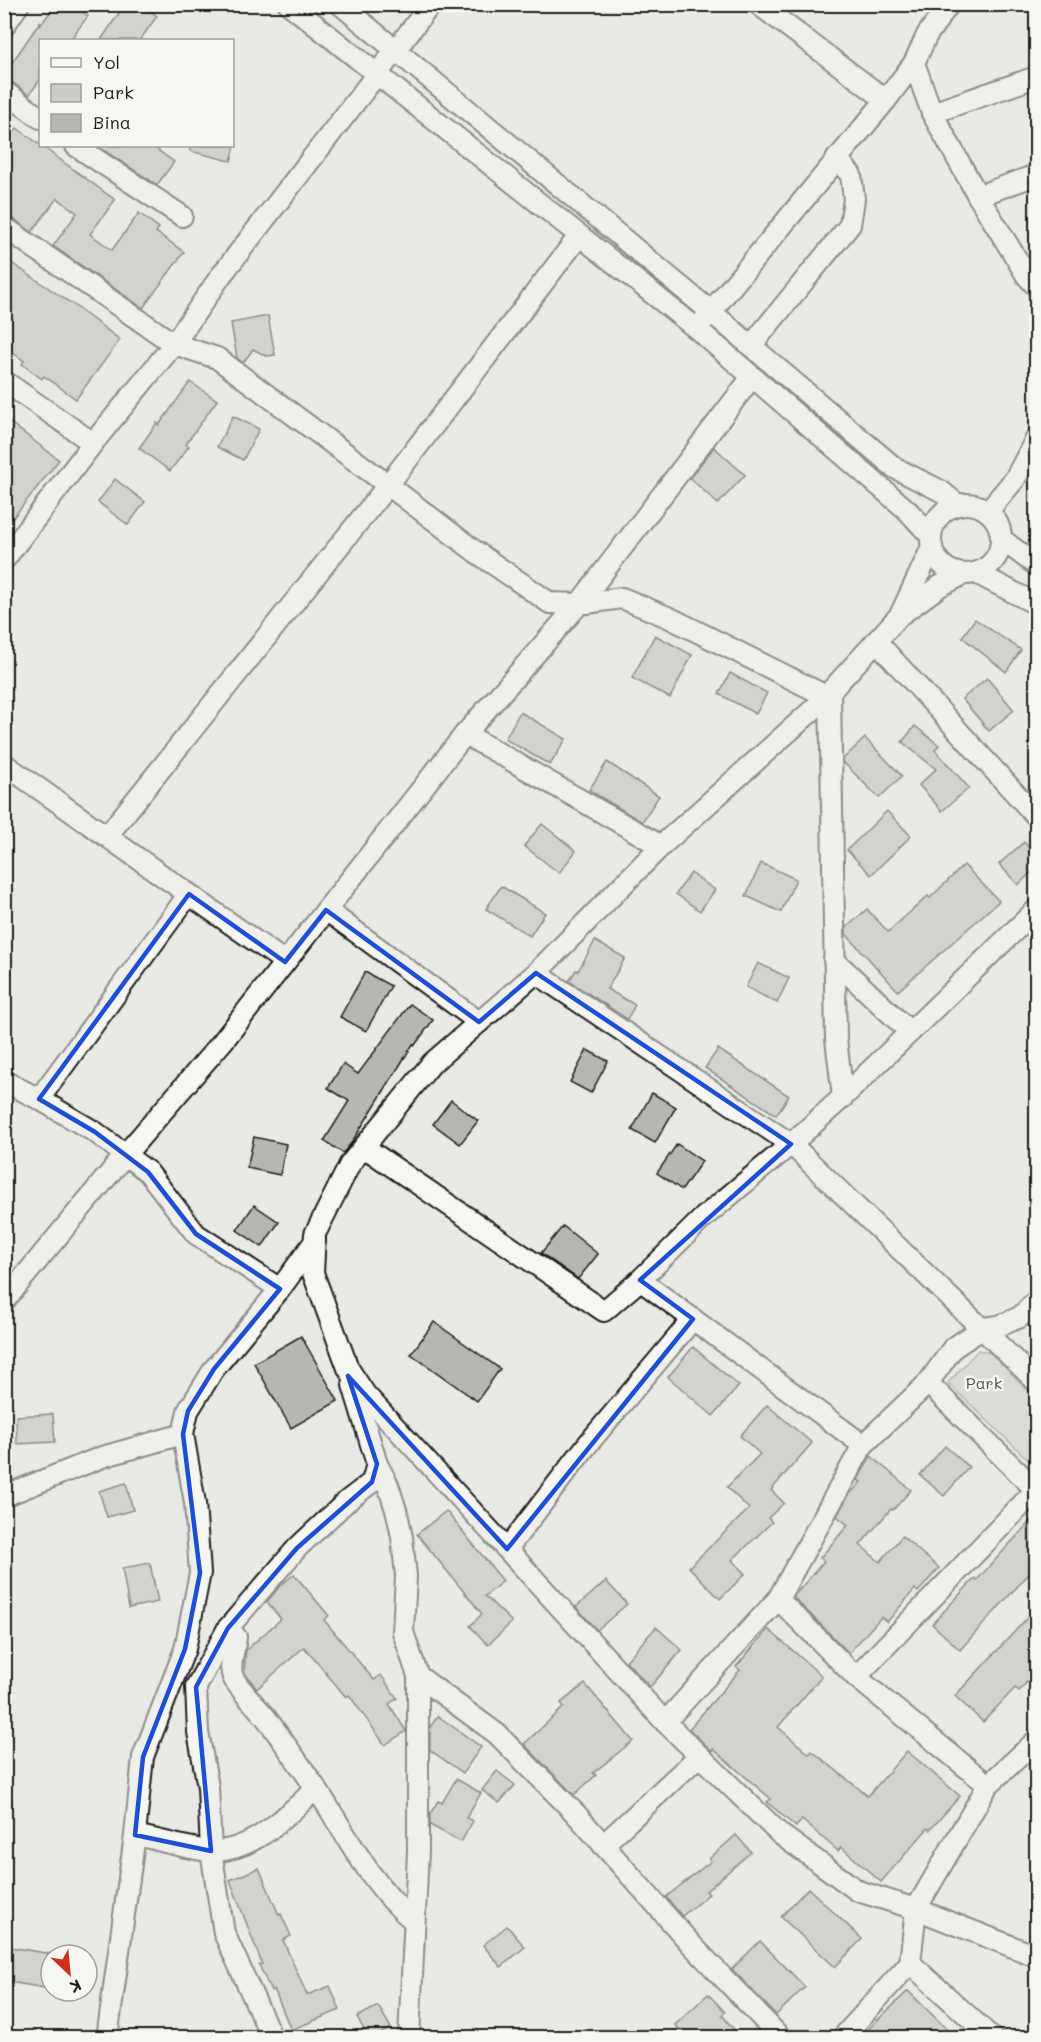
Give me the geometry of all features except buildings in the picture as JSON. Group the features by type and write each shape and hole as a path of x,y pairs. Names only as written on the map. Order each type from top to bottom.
{"street":[{"path":"4,26 20,4"},
{"path":"289,4 697,329 752,376 907,510 931,542 936,558 943,566 953,572 970,573 1036,604"},
{"path":"340,4 895,468 941,491 958,505"},
{"path":"4,560 93,443 174,344 220,277 431,4"},
{"path":"759,4 886,100"},
{"path":"697,329 886,100 914,63 927,35 949,4"},
{"path":"914,63 932,113 978,196 1027,276 1036,286"},
{"path":"932,113 1036,77"},
{"path":"4,91 39,117"},
{"path":"88,149 182,216"},
{"path":"751,346 850,225 854,199 851,176 837,158"},
{"path":"978,196 1036,175"},
{"path":"4,227 174,344 217,358 476,552 550,603 579,604 622,598 670,618 828,694"},
{"path":"107,836 388,484 579,236"},
{"path":"4,1300 223,1041 465,734 579,604 752,376"},
{"path":"4,381 93,443"},
{"path":"988,511 1015,479 1036,439"},
{"path":"409,2037 418,1851 418,1676 403,1632 406,1576 402,1537 394,1504 377,1464 348,1368 313,1273 315,1234 350,1164 432,1063 536,973 661,846 828,694 900,615 940,586 986,568 994,560 1001,539 999,528 988,511 978,506 958,505 939,516 933,526 931,542 900,615"},
{"path":"1001,539 1036,565"},
{"path":"876,641 1036,816"},
{"path":"828,694 836,1039 843,1097"},
{"path":"465,734 661,846"},
{"path":"4,764 285,962"},
{"path":"39,1099 189,894"},
{"path":"326,910 479,1022"},
{"path":"364,1147 604,1311 640,1280 704,1217 843,1097 1036,910"},
{"path":"834,960 910,1032"},
{"path":"536,973 791,1144 983,1328 1036,1382"},
{"path":"4,1081 95,1132 148,1172 196,1234 280,1288"},
{"path":"107,2037 135,1834 143,1757 184,1649 200,1573 195,1503 183,1434 188,1411 214,1369 280,1288 315,1240"},
{"path":"640,1280 863,1445"},
{"path":"665,1722 778,1599 863,1445 928,1383 953,1348 983,1328 999,1326 1020,1317 1036,1301"},
{"path":"507,1549 587,1445 693,1319"},
{"path":"348,1368 365,1394 665,1722 780,1834 858,1891 916,1908 1036,1956"},
{"path":"856,1677 1036,1490 928,1383"},
{"path":"4,1496 102,1457 183,1434"},
{"path":"272,2037 224,1933 211,1851 208,1787 198,1732 196,1687 228,1628 297,1548 347,1501 372,1482 377,1464"},
{"path":"778,1599 856,1677 988,1785"},
{"path":"228,1628 236,1637 230,1667 233,1678 262,1711 316,1789 361,1860 397,1907 414,1921"},
{"path":"418,1676 497,1734 781,2037"},
{"path":"842,2037 910,1963 916,1908 988,1785 1036,1741"},
{"path":"603,1845 699,1755"},
{"path":"135,1834 211,1851 232,1849 250,1843 316,1789"},
{"path":"910,1963 992,2037"}],"highlighted area":[{"path":"189,894 285,962 326,910 479,1022 536,973 791,1144 640,1280 693,1319 507,1549 348,1376 377,1464 372,1482 297,1548 228,1628 196,1687 211,1851 135,1835 143,1757 185,1649 200,1573 183,1434 188,1411 214,1369 280,1289 196,1234 148,1172 95,1132 39,1099"}],"green space":[{"name":"Park","path":"978,1350 991,1353 1036,1399 1036,1467 948,1383"}]}
